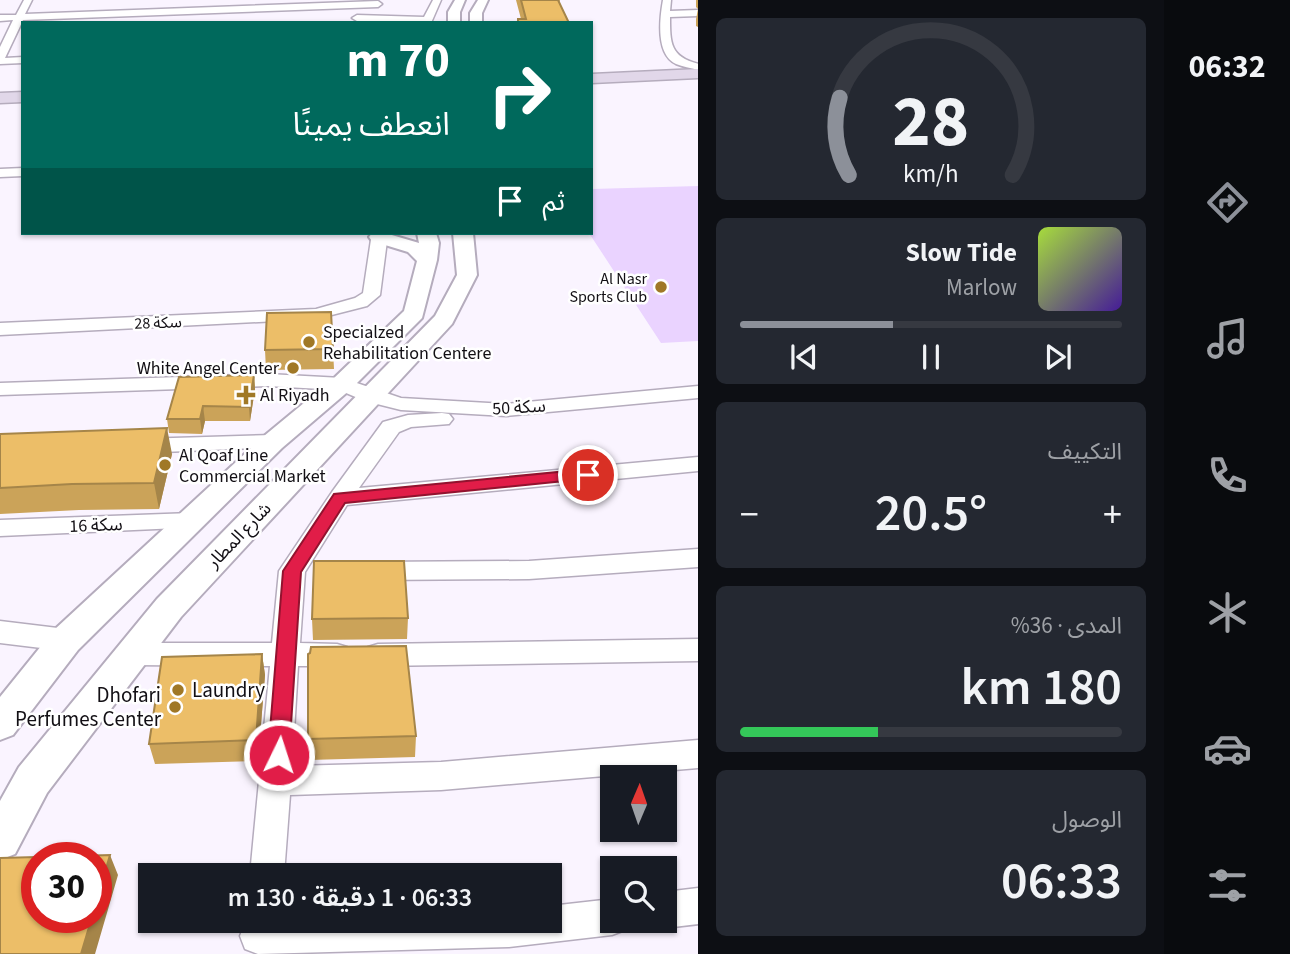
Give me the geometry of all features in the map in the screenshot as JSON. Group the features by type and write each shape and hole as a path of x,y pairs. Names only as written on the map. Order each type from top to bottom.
{"main road":[{"path":"593,79 698,74"},
{"path":"593,88 698,82"},
{"path":"0,98 21,97"},
{"path":"0,106 21,105"}],"street":[{"path":"428,18 437,0"},
{"path":"350,18 454,18 460,0"},
{"path":"476,21 476,13 483,0"},
{"path":"667,0 664,14 670,51 677,61 698,65"},
{"path":"138,18 140,1"},
{"path":"13,6 31,4"},
{"path":"21,60 0,59 3,45 18,30 20,17 31,4"},
{"path":"0,18 138,18 250,4 378,5"},
{"path":"664,14 698,13"},
{"path":"0,31 18,30"},
{"path":"3,45 21,45"},
{"path":"658,76 670,70 677,61"},
{"path":"0,173 21,172"},
{"path":"0,724 66,640 273,442 342,384 414,313 427,246 415,248 379,235"},
{"name":"سكة 28","path":"0,329 316,314 361,302 371,295 379,235"},
{"name":"شارع المطار","path":"0,840 33,780 169,608 444,319 467,275 463,235"},
{"path":"0,389 214,380 342,384"},
{"name":"سكة 50","path":"342,384 372,397 401,404 506,410 698,392"},
{"path":"268,863 286,655 305,571 340,498 391,427 399,423 468,419 506,410"},
{"path":"123,447 273,442"},
{"path":"340,498 698,464"},
{"name":"سكة 16","path":"0,528 192,521"},
{"path":"355,572 529,570 698,558"},
{"path":"0,632 66,640"},
{"path":"133,654 698,650"},
{"path":"277,780 441,776 698,754"},
{"path":"677,909 698,906"},
{"path":"258,937 509,929 600,918"}],"shaded area":[{"name":"Al Nasr Sports Club","path":"698,186 698,341 661,343 590,235 593,235 593,189"}],"building":[{"path":"521,0 558,0 568,21 518,21 526,19"},
{"path":"331,312 333,349 265,350 267,313"},
{"path":"254,375 249,407 203,406 200,419 167,419 179,377"},
{"path":"167,428 154,483 0,488 0,434"},
{"path":"314,561 404,561 408,618 312,619"},
{"path":"406,646 416,736 308,739 308,654 311,647"},
{"path":"262,654 256,740 149,744 162,657"},
{"path":"21,857 21,933 87,933 81,954 0,954 0,858"}],"place":[{"name":"Al Nasr Sports Club","path":"661,287"},
{"name":"Specialzed Rehabilitation Centere","path":"309,342"},
{"name":"White Angel Center","path":"293,368"},
{"name":"Al Riyadh","path":"246,395"},
{"name":"Al Qoaf Line Commercial Market","path":"165,465"},
{"name":"Laundry","path":"178,690"},
{"name":"Dhofari Perfumes Center","path":"175,707"}],"route":[{"path":"279,755 292,571 340,498 588,475"}]}
